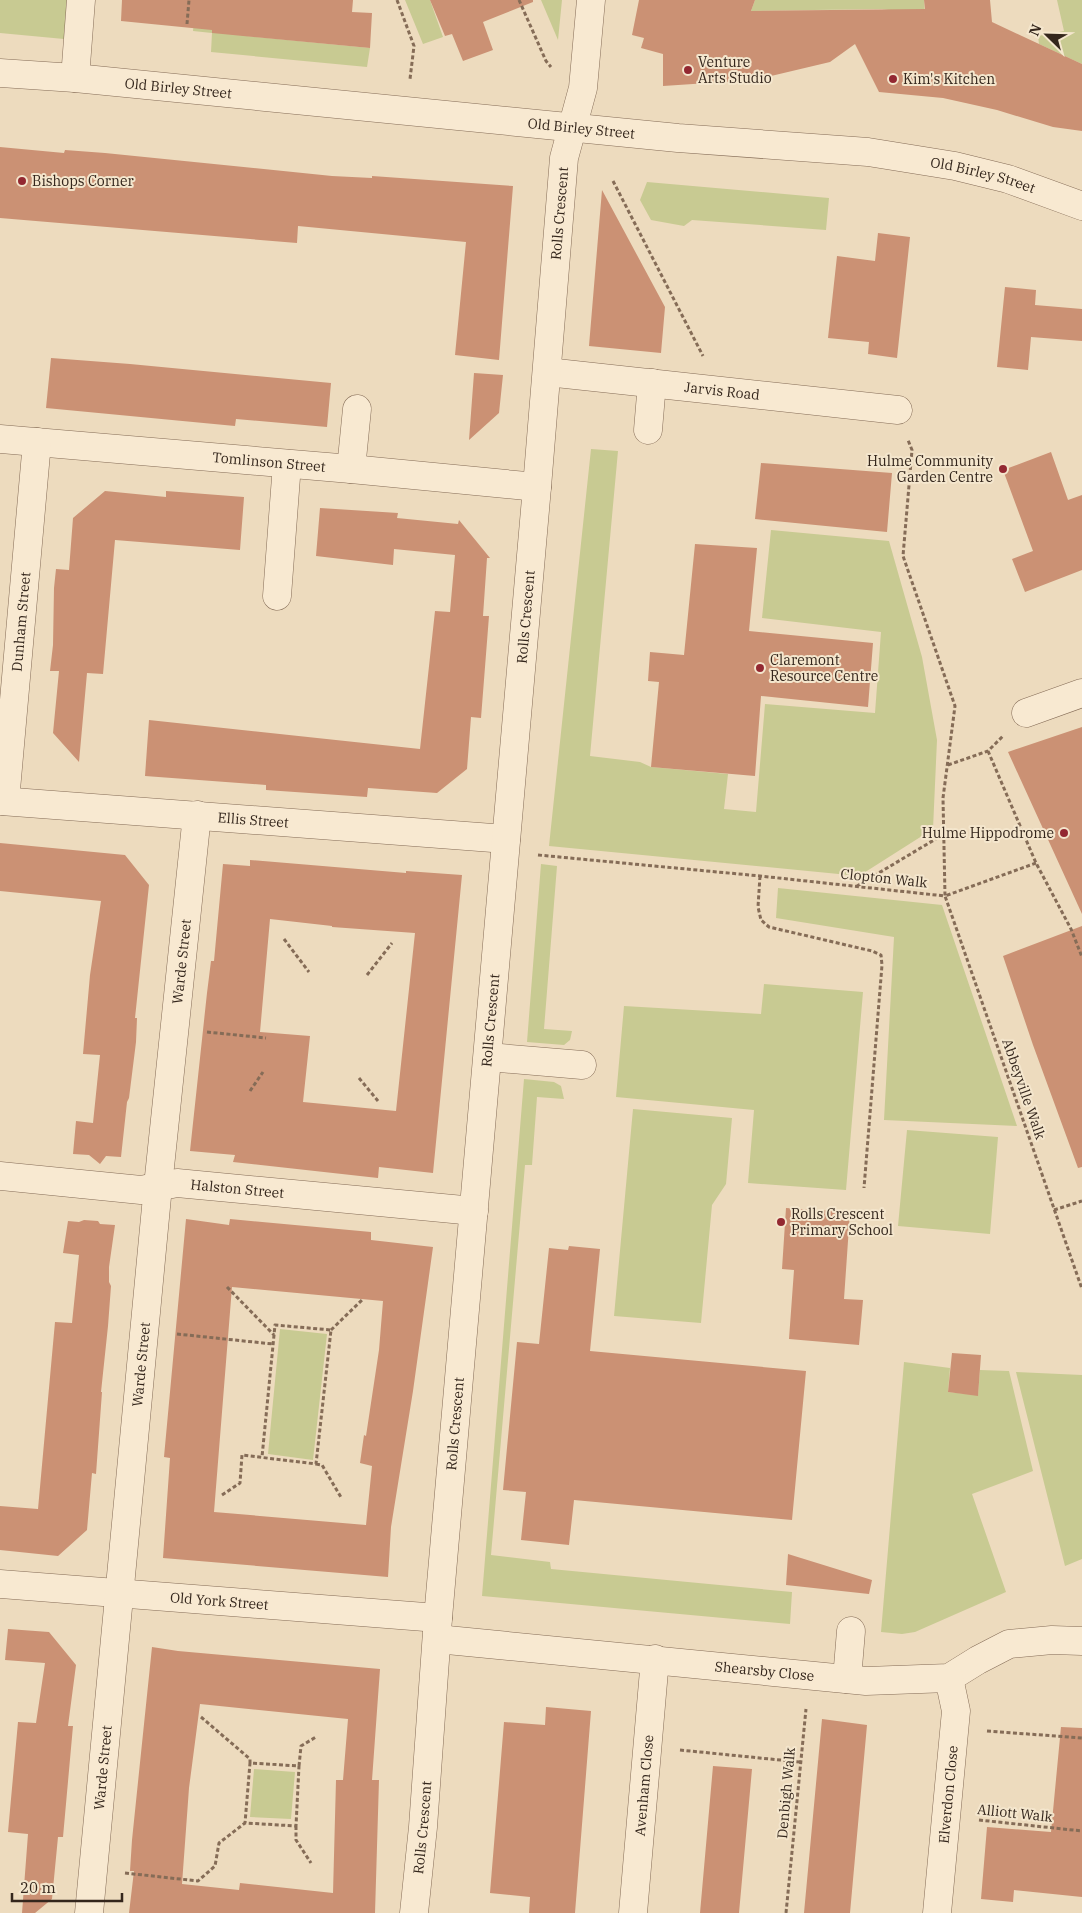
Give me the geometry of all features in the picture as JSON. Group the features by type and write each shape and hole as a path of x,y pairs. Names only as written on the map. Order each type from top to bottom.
{"street":[{"path":"74,78 81,0"},
{"name":"Rolls Crescent","path":"414,1913 423,1826 438,1628 564,158 583,88 591,0"},
{"name":"Old Birley Street","path":"0,72 678,138 868,152 955,166 1008,178 1082,206"},
{"name":"Jarvis Road","path":"547,372 898,410"},
{"path":"648,430 652,383"},
{"path":"351,468 357,409"},
{"name":"Tomlinson Street","path":"0,439 351,468 537,487"},
{"name":"Dunham Street","path":"2,801 37,442"},
{"path":"277,596 287,464"},
{"path":"1026,713 1082,693"},
{"name":"Ellis Street","path":"2,801 197,815 505,845"},
{"name":"Warde Street","path":"89,1913 158,1186 197,815"},
{"path":"488,1057 582,1064"},
{"name":"Halston Street","path":"0,1176 141,1190 177,1183 474,1211"},
{"name":"Old York Street","path":"0,1584 119,1594 438,1628"},
{"name":"Shearsby Close","path":"438,1628 655,1659 866,1681 908,1681 949,1678 1009,1644 1052,1640 1082,1640"},
{"path":"847,1679 851,1631"},
{"name":"Avenham Close","path":"633,1913 655,1659"},
{"name":"Elverdon Close","path":"937,1913 956,1711 949,1678"}],"path":[{"path":"187,24 189,0"},
{"path":"397,0 414,46 410,81"},
{"path":"519,0 546,61 555,72"},
{"path":"613,181 720,390"},
{"name":"Clopton Walk","path":"505,845 760,876 946,896 943,798 955,706 903,556 912,450 898,410"},
{"path":"948,765 988,751 1036,863 1071,929 1082,957"},
{"path":"856,886 944,834"},
{"path":"946,896 1036,863"},
{"path":"760,876 758,907 761,920 769,927 872,951 881,955 882,965 864,1188"},
{"name":"Abbeyville Walk","path":"946,896 1082,1289"},
{"path":"284,939 309,972"},
{"path":"367,975 392,943"},
{"path":"174,1029 266,1038"},
{"path":"250,1091 263,1072"},
{"path":"359,1078 378,1101"},
{"path":"1054,1210 1082,1201"},
{"path":"227,1287 274,1335"},
{"path":"316,1464 331,1330 362,1300"},
{"path":"262,1458 276,1325 331,1330"},
{"path":"144,1331 273,1344"},
{"path":"222,1495 240,1483 242,1455 322,1465 342,1499"},
{"name":"Denbigh Walk","path":"786,1913 800,1762 811,1676"},
{"path":"201,1717 250,1759 245,1823"},
{"path":"954,1728 1082,1738"},
{"path":"310,1863 296,1840 296,1826 301,1746 316,1737"},
{"path":"648,1747 800,1762"},
{"path":"250,1763 299,1766"},
{"name":"Alliott Walk","path":"946,1817 1082,1831"},
{"path":"93,1870 198,1881 215,1866 218,1843 245,1823 296,1826"}],"green space":[{"path":"0,0 67,0 64,39 0,33"},
{"path":"196,0 247,36 370,48 367,67 211,52 212,33 193,31"},
{"path":"405,0 430,0 443,37 423,44"},
{"path":"541,0 562,0 558,40"},
{"path":"755,0 924,0 925,15 882,9 751,11"},
{"path":"1057,0 1082,0 1082,64 1039,44 1038,36 1064,31"},
{"path":"647,182 829,198 826,230 692,220 684,226 651,220 640,200"},
{"path":"591,449 618,451 590,756 640,762 651,767 728,774 724,809 756,812 765,704 875,713 881,632 762,618 771,530 889,541 922,657 937,740 933,829 859,876 549,846"},
{"path":"541,864 557,866 544,1029 572,1031 570,1040 564,1045 527,1042"},
{"path":"778,888 942,905 1017,1126 884,1120 894,937 776,918"},
{"path":"764,984 863,992 846,1190 748,1183 754,1110 616,1097 624,1006 761,1014"},
{"path":"524,1079 554,1082 561,1086 564,1099 537,1097 532,1165 525,1165 491,1555 550,1562 551,1569 792,1592 790,1624 482,1596"},
{"path":"633,1109 732,1118 726,1184 712,1205 701,1323 614,1316"},
{"path":"907,1130 998,1137 990,1234 898,1226"},
{"path":"280,1329 327,1334 313,1460 268,1454"},
{"path":"904,1362 950,1368 948,1392 978,1395 980,1370 1009,1371 1033,1471 972,1494 1006,1592 915,1632 902,1634 881,1632"},
{"path":"1016,1372 1082,1375 1082,1559 1065,1566"},
{"path":"254,1769 295,1772 291,1819 250,1817"}],"building":[{"path":"122,0 353,0 352,12 372,13 370,48 212,33 212,30 121,21"},
{"path":"430,0 533,0 533,2 483,22 493,50 463,61 452,34 445,36"},
{"path":"639,0 755,0 751,11 925,9 924,0 990,0 992,22 1082,64 1082,131 1053,127 997,110 943,98 879,92 855,44 830,62 771,76 738,81 663,86 663,54 641,48 644,38 632,35"},
{"path":"0,147 64,153 65,150 105,153 332,176 372,178 372,176 513,186 499,360 455,355 466,242 298,226 297,243 0,218"},
{"path":"602,190 665,307 661,353 589,346"},
{"path":"878,233 910,237 897,358 868,354 869,342 828,338 837,256 875,261"},
{"path":"1005,287 1036,290 1035,305 1082,309 1082,341 1031,337 1028,370 997,367"},
{"path":"51,358 331,383 327,427 236,419 235,426 46,408"},
{"path":"474,373 503,375 499,413 469,440"},
{"path":"1051,452 1068,500 1082,495 1082,570 1025,592 1012,559 1033,551 1003,470"},
{"path":"761,463 892,473 887,532 755,519"},
{"path":"105,491 166,497 166,491 244,497 240,550 115,540 103,674 87,673 79,762 53,733 59,671 50,671 53,645 54,588 56,569 69,570 73,518"},
{"path":"320,508 398,513 397,518 458,524 459,520 490,558 487,558 483,616 489,616 481,718 471,717 467,769 437,793 368,788 367,797 266,790 266,785 145,776 149,720 420,749 435,611 450,612 455,555 394,549 393,565 316,556"},
{"name":"Claremont Resource Centre","path":"695,544 757,548 749,631 873,643 868,707 761,696 755,776 651,767 659,682 648,681 650,652 684,655"},
{"name":"Hulme Hippodrome","path":"1082,727 1082,914 1008,752"},
{"path":"0,843 125,855 149,885 135,1018 137,1018 136,1042 121,1157 106,1156 100,1164 89,1155 73,1154 76,1121 93,1123 100,1055 83,1054 90,975 101,901 0,891"},
{"path":"250,860 406,873 406,871 462,875 433,1173 379,1167 378,1178 233,1162 235,1155 190,1151 211,961 214,961 223,864 250,866","holes":["270,919 415,933 396,1111 303,1102 310,1036 260,1032"]},
{"path":"1082,926 1082,1167 1078,1168 1003,956"},
{"path":"786,1208 850,1212 844,1299 863,1300 859,1345 789,1339 794,1270 782,1269"},
{"path":"186,1219 229,1225 230,1219 371,1232 371,1240 433,1247 413,1391 391,1527 388,1577 163,1558 170,1458 164,1457","holes":["232,1287 383,1301 379,1350 360,1463 372,1466 366,1525 214,1512"]},
{"path":"84,1220 115,1225 109,1267 109,1282 111,1286 101,1392 96,1474 92,1473 87,1530 58,1556 0,1550 0,1506 38,1509 55,1322 72,1323 79,1255 63,1253 68,1221 79,1222"},
{"path":"569,1246 600,1249 590,1351 806,1371 792,1520 574,1500 569,1545 521,1540 526,1492 503,1490 517,1342 539,1344 549,1248 568,1250"},
{"path":"952,1353 981,1355 978,1396 948,1392"},
{"path":"788,1554 872,1580 869,1594 786,1585"},
{"path":"8,1629 49,1632 76,1665 68,1726 73,1726 63,1837 58,1837 52,1899 35,1913 22,1913 28,1834 8,1832 18,1722 36,1723 45,1663 5,1660"},
{"path":"152,1647 380,1669 372,1780 379,1780 375,1913 129,1913 134,1871 130,1871","holes":["200,1704 348,1719 343,1780 336,1780 333,1893 240,1883 239,1890 182,1884 189,1788"]},
{"path":"546,1707 591,1711 575,1913 529,1913 530,1897 490,1893 504,1722 545,1725"},
{"path":"822,1719 867,1725 850,1913 804,1913"},
{"path":"1061,1727 1082,1728 1082,1897 1014,1890 1013,1902 981,1899 987,1827 1051,1832"},
{"path":"713,1766 752,1769 739,1913 700,1913"}],"place":[{"name":"Venture Arts Studio","path":"688,70"},
{"name":"Kim's Kitchen","path":"893,79"},
{"name":"Bishops Corner","path":"22,181"},
{"name":"Hulme Community Garden Centre","path":"1003,469"},
{"name":"Claremont Resource Centre","path":"760,668"},
{"name":"Hulme Hippodrome","path":"1064,833"},
{"name":"Rolls Crescent Primary School","path":"781,1222"}]}
